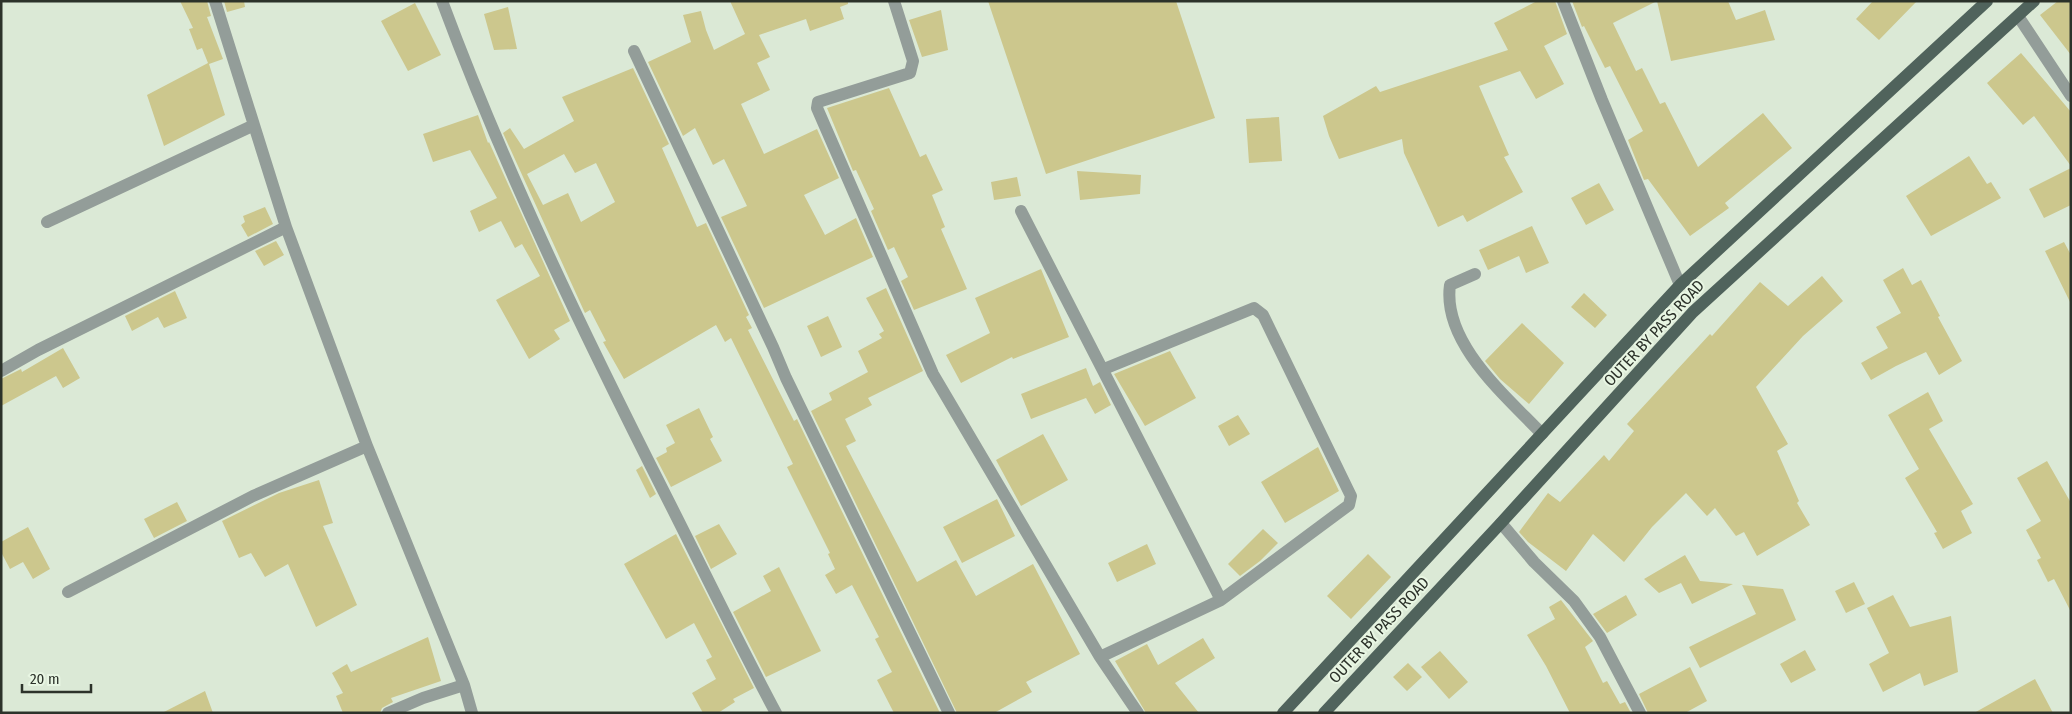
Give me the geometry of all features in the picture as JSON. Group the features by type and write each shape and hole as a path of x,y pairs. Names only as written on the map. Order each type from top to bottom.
{"main road":[{"name":"OUTER BY PASS ROAD","path":"1283,713 1680,285 1987,1"},
{"name":"OUTER BY PASS ROAD","path":"1324,713 1694,312 2034,1"}],"street":[{"path":"215,1 252,126 286,226 367,446 464,685 472,713"},
{"path":"442,1 468,72 582,327 726,619 776,713"},
{"path":"894,1 913,61 910,73 818,102 817,108 933,374 1100,657 1138,713"},
{"path":"1563,1 1602,100 1680,285"},
{"path":"2018,16 2071,96"},
{"path":"634,51 773,346 786,378 949,713"},
{"path":"47,222 252,126"},
{"path":"1021,211 1104,369 1221,600"},
{"path":"1,371 286,226"},
{"path":"1475,274 1450,285 1447,302 1457,327 1475,363 1542,434"},
{"path":"1100,657 1221,600 1349,505 1351,496 1263,315 1254,308 1104,369"},
{"path":"68,592 253,496 367,446"},
{"path":"1501,523 1534,562 1574,601 1600,637 1640,713"},
{"path":"388,713 423,698 464,685"}],"building":[{"path":"180,1 207,1 211,16 207,17 223,59 209,64 225,115 164,146 147,95 208,63 202,48 197,50 189,29 193,28"},
{"path":"224,1 244,1 245,7 227,12"},
{"path":"730,1 848,1 848,4 840,7 844,19 810,31 806,19 759,35 770,57 757,63 770,90 741,104 764,154 817,129 839,178 804,195 825,235 856,218 873,257 764,308 721,217 747,206 724,159 713,165 695,128 683,136 648,62 691,42 683,15 701,11 714,50 745,34"},
{"path":"988,1 1176,1 1215,118 1046,174"},
{"path":"1537,1 1555,1 1567,34 1544,46 1564,84 1536,99 1520,71 1479,86 1509,155 1504,157 1523,192 1467,222 1463,215 1438,227 1404,153 1402,139 1339,159 1323,116 1376,86 1380,92 1508,50 1494,23"},
{"path":"1572,1 1657,1 1613,23 1636,71 1642,68 1660,104 1665,102 1698,167 1763,113 1792,148 1725,203 1729,208 1690,236 1648,179 1644,180 1628,140 1643,131 1610,66 1605,68 1584,26 1582,27"},
{"path":"1657,1 1728,1 1736,20 1765,10 1775,40 1671,61"},
{"path":"1873,1 1917,1 1879,40 1856,19"},
{"path":"2058,1 2071,1 2071,55 2040,15"},
{"path":"415,3 441,55 408,71 381,21"},
{"path":"508,7 517,49 494,50 484,14"},
{"path":"941,10 948,50 922,57 909,20"},
{"path":"2021,53 2071,112 2071,166 2034,116 2023,125 1987,83"},
{"path":"633,68 669,144 662,148 697,227 706,223 749,315 746,317 752,328 748,330 794,421 797,419 940,713 894,713 877,680 892,672 875,639 879,637 852,585 836,594 825,575 835,569 828,554 830,553 787,467 793,464 731,338 725,342 716,325 624,379 603,342 606,341 590,310 585,313 584,311 503,133 510,128 524,149 574,121 562,97","holes":["564,154 575,173 596,163 615,202 581,222 568,193 543,205 527,174"]},
{"path":"889,88 920,157 926,154 943,190 932,195 945,227 941,229 967,289 914,310 901,281 908,277 894,247 888,250 871,211 874,209 856,170 853,171 827,108"},
{"path":"478,115 488,143 570,321 554,330 560,339 529,359 496,300 540,276 522,244 515,248 501,221 479,232 470,211 497,198 470,150 433,162 423,134"},
{"path":"1279,117 1282,161 1249,163 1246,119"},
{"path":"1969,156 1987,184 1991,182 2001,198 1931,236 1906,196"},
{"path":"2071,168 2071,205 2044,218 2029,189"},
{"path":"1077,171 1141,175 1140,194 1080,200"},
{"path":"1017,177 1021,196 994,200 991,182"},
{"path":"1599,183 1614,210 1586,225 1571,198"},
{"path":"265,207 273,224 248,237 241,225 245,222 243,216"},
{"path":"1532,226 1549,263 1526,273 1519,256 1488,270 1479,250"},
{"path":"276,241 284,255 264,266 255,251"},
{"path":"2064,242 2071,255 2071,304 2045,251"},
{"path":"1903,268 1912,285 1921,280 1940,316 1938,317 1962,361 1939,375 1926,352 1871,380 1861,363 1888,348 1876,327 1901,313 1883,280"},
{"path":"1041,269 1069,337 1013,359 1012,357 961,383 946,355 990,333 975,298"},
{"path":"1822,276 1843,301 1803,336 1756,387 1788,444 1777,451 1799,501 1797,503 1810,525 1757,556 1744,532 1736,536 1715,508 1707,516 1686,493 1652,527 1624,562 1593,534 1566,571 1528,542 1519,532 1548,493 1560,502 1604,455 1609,461 1634,431 1627,424 1710,334 1712,336 1760,282 1788,306"},
{"path":"886,288 923,371 868,398 872,405 845,419 856,441 846,446 917,582 956,560 976,596 1033,564 1080,654 1026,682 1032,692 994,713 957,713 811,411 832,400 829,393 868,372 858,351 882,338 879,334 884,331 866,298"},
{"path":"175,291 187,318 164,328 158,317 132,331 125,316"},
{"path":"1584,293 1607,315 1595,328 1571,307"},
{"path":"828,316 842,347 821,357 807,326"},
{"path":"1522,323 1564,363 1529,404 1500,379 1485,361"},
{"path":"63,348 80,378 63,388 56,376 1,406 1,379 21,369 22,372"},
{"path":"1170,351 1196,398 1145,426 1114,374"},
{"path":"1086,368 1093,386 1100,382 1111,405 1095,414 1086,398 1031,419 1021,394"},
{"path":"1928,392 1943,421 1929,429 1973,504 1961,511 1972,533 1943,549 1934,533 1937,532 1905,478 1919,469 1888,415"},
{"path":"699,408 713,437 710,439 722,461 671,487 656,458 667,452 666,448 675,443 666,425"},
{"path":"1238,415 1250,434 1229,446 1218,426"},
{"path":"1043,434 1068,480 1021,506 996,460"},
{"path":"1318,447 1339,491 1285,523 1261,482"},
{"path":"2047,461 2071,503 2071,612 2054,579 2048,582 2037,560 2041,558 2026,530 2041,521 2017,478"},
{"path":"642,466 656,494 650,498 636,470"},
{"path":"319,480 333,523 323,526 357,605 316,627 288,564 265,577 251,553 239,558 222,521 279,493"},
{"path":"997,499 1015,536 962,563 943,527"},
{"path":"177,502 187,521 154,538 144,519"},
{"path":"719,524 737,554 711,569 695,536"},
{"path":"28,527 50,569 33,579 23,562 10,569 1,552 1,542"},
{"path":"1263,529 1278,543 1260,561 1240,576 1228,564"},
{"path":"676,534 754,688 733,699 735,702 718,713 703,713 692,693 716,679 706,660 712,657 694,623 666,639 624,564"},
{"path":"1147,544 1156,564 1117,582 1108,563"},
{"path":"1368,554 1391,577 1351,619 1327,596"},
{"path":"1685,555 1700,581 1733,584 1692,604 1681,583 1659,593 1644,579"},
{"path":"779,567 821,651 766,677 733,612 771,591 763,576"},
{"path":"1854,582 1865,604 1846,613 1835,591"},
{"path":"1742,585 1783,589 1796,620 1700,668 1689,647 1756,614"},
{"path":"1626,595 1637,615 1607,633 1593,614"},
{"path":"1893,595 1910,627 1951,616 1958,672 1924,686 1920,673 1883,692 1869,664 1889,653 1867,608"},
{"path":"1561,600 1593,641 1585,647 1603,683 1607,681 1620,704 1625,702 1631,713 1570,713 1546,666 1527,635 1555,619 1549,607"},
{"path":"428,637 441,681 391,698 393,702 382,708 380,713 343,713 336,696 343,693 332,673 347,664 351,672"},
{"path":"1203,638 1215,658 1175,683 1199,713 1146,713 1115,661 1147,644 1158,665"},
{"path":"1805,650 1816,670 1791,683 1780,664"},
{"path":"1440,651 1468,682 1449,699 1421,667"},
{"path":"1408,663 1422,677 1407,691 1393,677"},
{"path":"1690,667 1707,701 1685,713 1648,713 1639,694"},
{"path":"2035,679 2053,713 1974,713"},
{"path":"205,691 213,713 162,713"}]}
